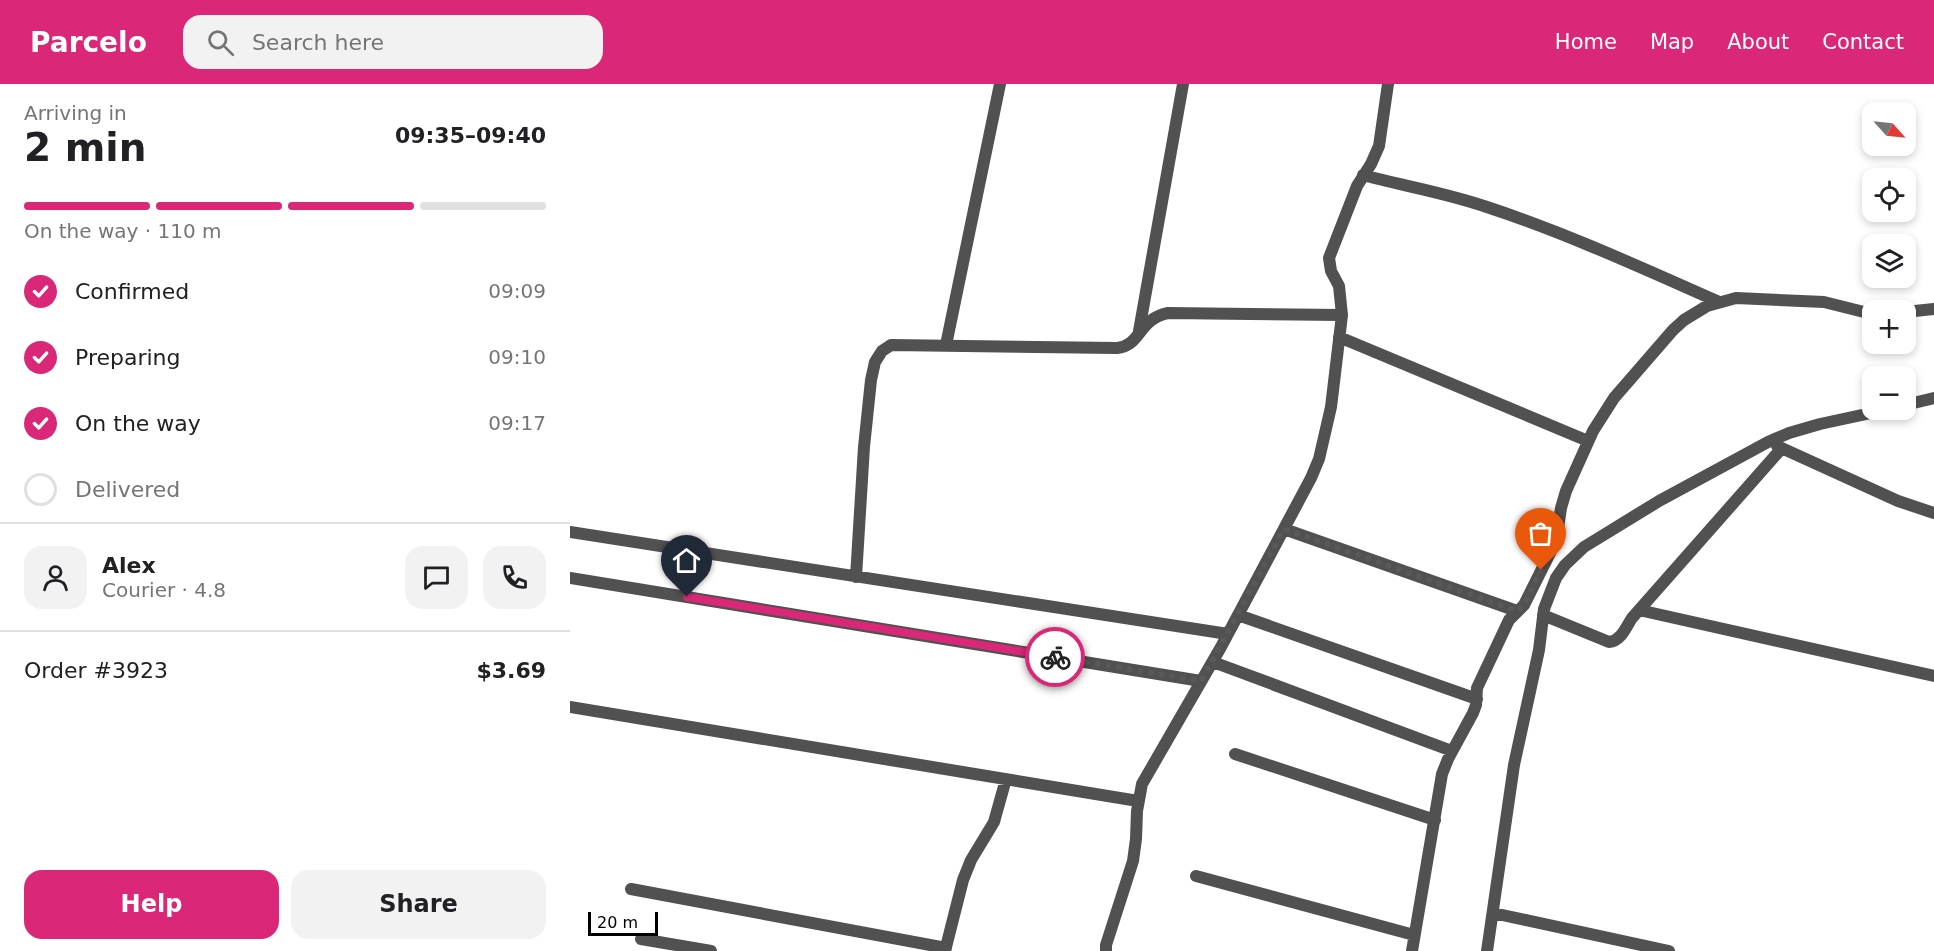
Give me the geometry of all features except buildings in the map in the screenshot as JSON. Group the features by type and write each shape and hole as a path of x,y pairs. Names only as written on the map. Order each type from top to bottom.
{"street":[{"path":"946,345 1000,84"},
{"path":"1139,331 1184,84"},
{"path":"1106,951 1133,861 1138,801 1142,784 1213,662 1319,459 1331,406 1342,315 1339,286 1331,271 1329,258 1362,175 1371,164 1379,146 1388,84"},
{"path":"1362,175 1495,210 1546,228 1717,302"},
{"path":"1412,951 1440,781 1452,751 1473,713 1477,688 1509,620 1524,605 1551,551 1557,535 1566,491 1600,417 1673,330 1697,311 1717,302 1736,298 1811,301 1831,303 1862,311"},
{"path":"1916,311 1934,309"},
{"path":"856,577 864,447 871,380 875,362 882,351 891,345 1124,348 1150,320 1168,313 1342,315"},
{"path":"1339,337 1588,441"},
{"path":"1916,402 1934,398"},
{"path":"1487,951 1514,765 1539,650 1543,615 1556,578 1565,565 1584,547 1659,501 1768,442 1820,424 1862,415"},
{"path":"1768,442 1898,501 1934,513"},
{"path":"1543,615 1613,642 1619,638 1639,610 1782,448"},
{"path":"1284,529 1517,611"},
{"path":"570,532 1228,634"},
{"path":"1541,570 1556,578"},
{"path":"570,578 1201,681"},
{"path":"1639,610 1934,676"},
{"path":"1238,615 1477,699"},
{"path":"1213,662 1452,751"},
{"path":"570,707 1138,801"},
{"path":"1235,754 1435,820"},
{"path":"631,889 946,950 963,879 971,860 994,822 1006,779"},
{"path":"1196,876 1414,935"},
{"path":"1493,913 1669,951"},
{"path":"641,939 711,951"}],"way so far":[{"path":"1055,657 1201,681 1284,529 1517,611 1524,605 1541,570"}],"route":[{"path":"687,597 1055,657"}]}
